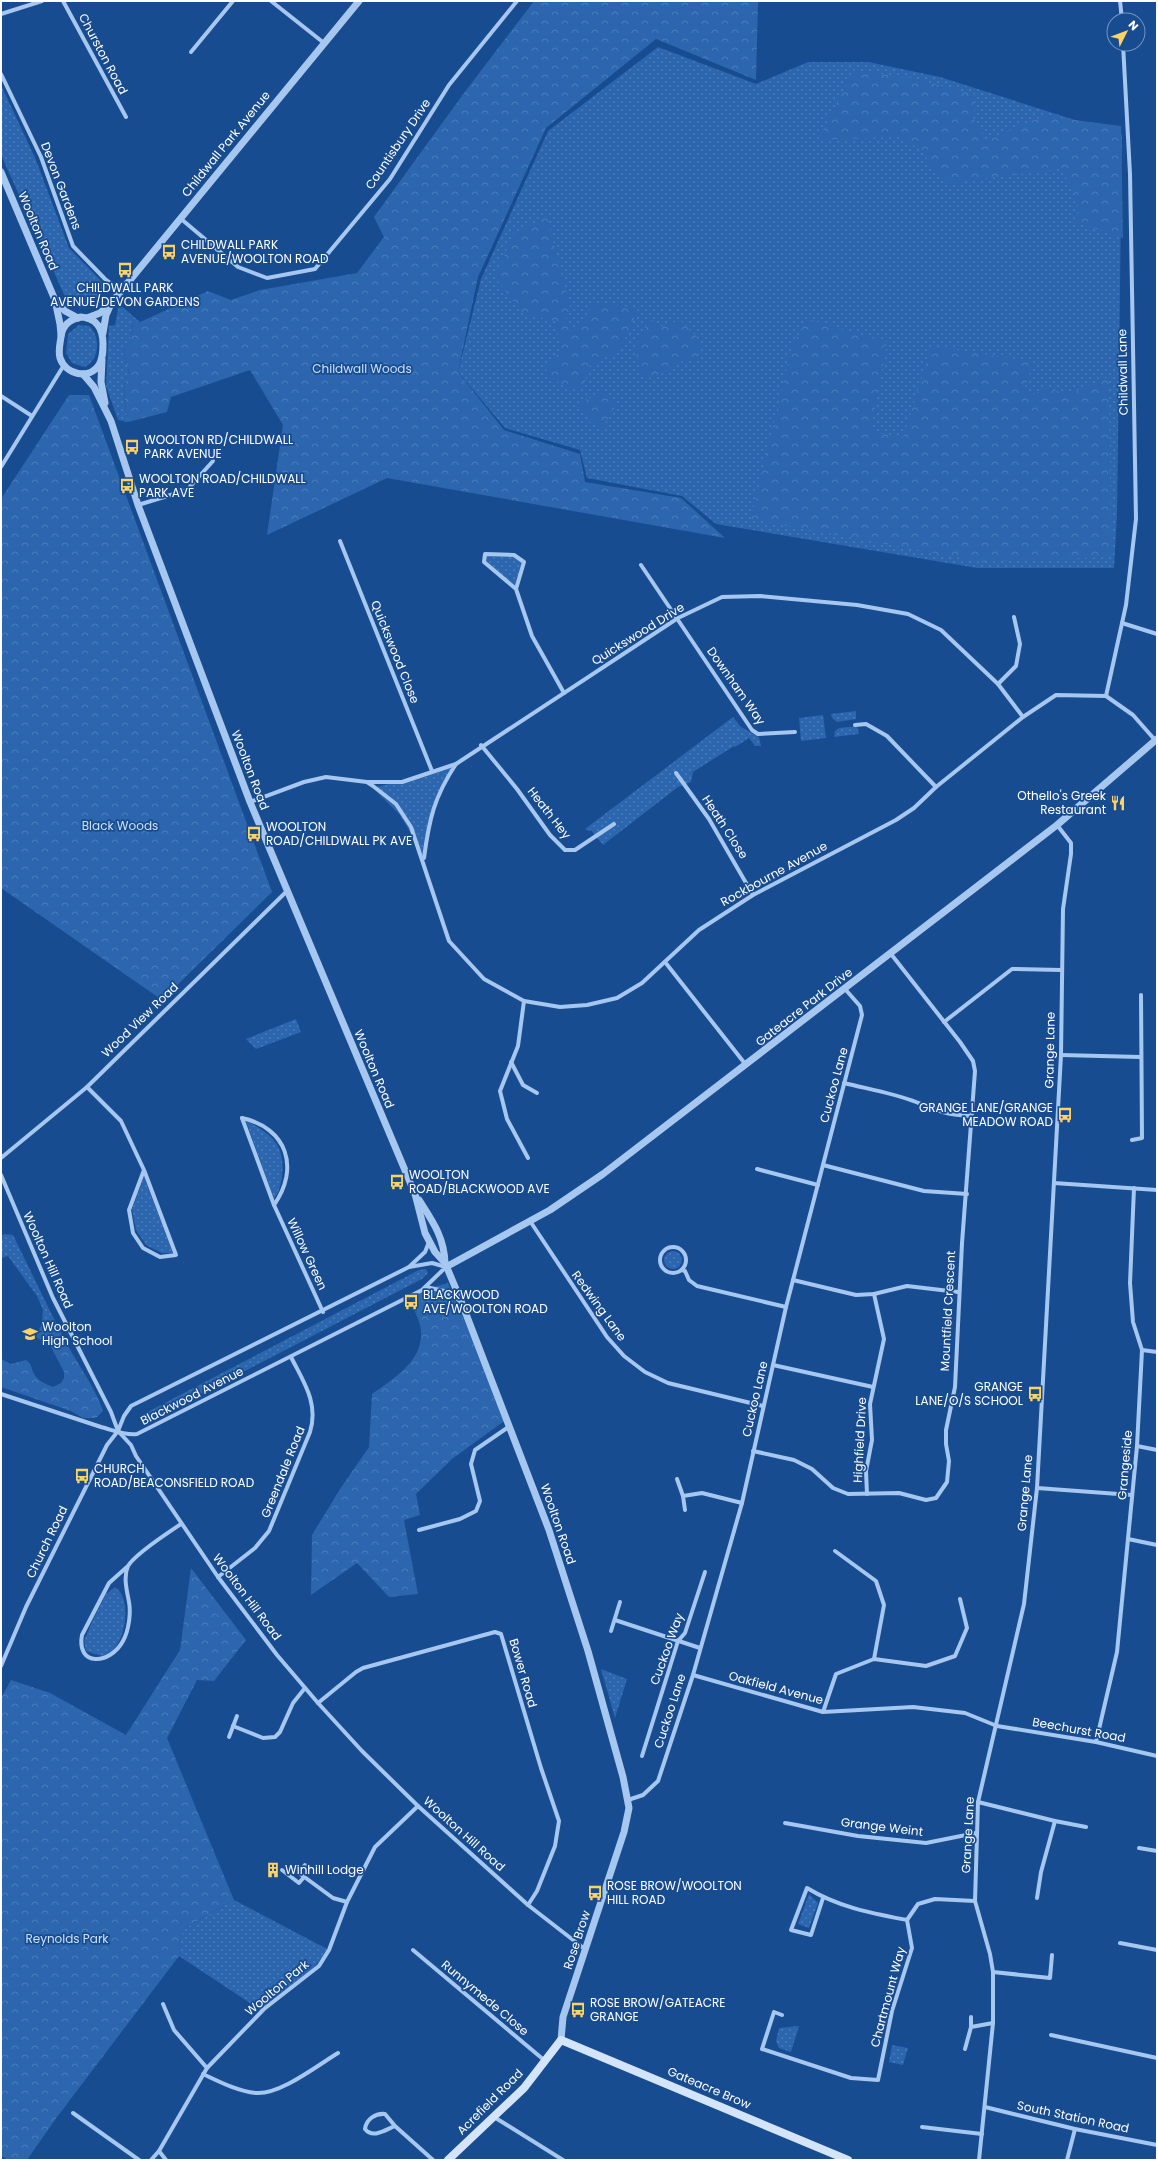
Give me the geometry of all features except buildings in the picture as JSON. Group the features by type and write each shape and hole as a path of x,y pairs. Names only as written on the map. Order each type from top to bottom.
{"main road":[{"name":"Acrefield Road","path":"448,2160 524,2088 544,2060 561,2040"},
{"name":"Gateacre Brow","path":"561,2040 848,2160"}],"street":[{"path":"1,14 42,1"},
{"name":"Churston Road","path":"63,1 126,117"},
{"path":"190,52 233,1"},
{"path":"271,1 324,43"},
{"name":"Childwall Park Avenue","path":"87,318 100,313 112,302 358,1"},
{"name":"Countisbury Drive","path":"180,218 238,267 267,278 315,269 390,179 449,85 517,1"},
{"path":"1120,1 1121,12"},
{"name":"Childwall Lane","path":"1106,696 1126,605 1136,519 1130,174 1124,52"},
{"name":"Devon Gardens","path":"1,74 41,157 73,246 105,279 121,291"},
{"name":"Woolton Road","path":"1,172 55,300 61,335"},
{"name":"Woolton Road","path":"55,300 65,311 78,318"},
{"name":"Childwall Park Avenue","path":"103,337 105,320 112,302"},
{"path":"78,318 87,318 100,326 103,337 103,357 96,368 82,374 73,372 64,365 59,354 61,335 66,324 78,318"},
{"name":"Woolton Road","path":"103,357 102,382 108,415 138,505 250,802 415,1194 429,1242 445,1265 461,1301 549,1530 581,1630 624,1777 628,1800"},
{"path":"1,467 64,365"},
{"name":"Woolton Road","path":"82,374 94,387 108,415"},
{"path":"1,396 32,416"},
{"path":"138,505 187,490 213,461"},
{"name":"Quickswood Close","path":"340,541 432,771"},
{"path":"516,589 524,562 514,555 485,554 484,562 516,589 532,636 564,693"},
{"name":"Downham Way","path":"641,565 752,730 758,734 795,732"},
{"name":"Quickswood Drive","path":"367,782 402,782 456,764 481,745 564,693 678,618 722,597 760,596 857,605 908,614 941,630 998,684 1023,717"},
{"path":"998,684 1016,666 1020,644 1014,617"},
{"path":"1122,623 1157,634"},
{"name":"Rockbourne Avenue","path":"250,802 312,780 334,777 367,782 388,797 402,810 413,831 424,859 449,941 484,979 524,1001 560,1007 587,1005 617,998 642,983 699,930 753,894 896,820 914,808 936,787 1023,717 1056,695 1106,696"},
{"path":"1106,696 1133,715 1156,740"},
{"path":"855,725 866,724 887,736 936,787"},
{"name":"Gateacre Park Drive","path":"445,1265 530,1222 603,1174 1057,825 1156,740"},
{"name":"Heath Hey","path":"481,745 517,789 550,835 564,850 576,850 614,824"},
{"name":"Rockbourne Avenue","path":"424,859 431,815 441,787 456,764"},
{"name":"Heath Close","path":"676,773 709,819 753,894"},
{"name":"Grange Lane","path":"979,2160 993,2023 993,1972 990,1954 976,1901 976,1834 978,1802 1024,1604 1037,1488 1061,1055 1063,909 1070,868 1071,844 1057,825"},
{"name":"Wood View Road","path":"1,1158 87,1086 287,891"},
{"name":"Mountfield Crescent","path":"753,1451 794,1460 812,1469 833,1488 848,1494 899,1494 926,1500 936,1498 947,1482 950,1461 946,1444 946,1430 955,1387 958,1292 975,1071 973,1061 891,954"},
{"path":"665,962 746,1065"},
{"path":"944,1022 1012,969 1061,970"},
{"name":"Cuckoo Lane","path":"628,1800 643,1795 658,1781 693,1675 742,1503 786,1307 862,1015 860,1006 845,989"},
{"path":"1132,1140 1142,1138 1140,1057 1141,995"},
{"path":"524,1001 518,1046 500,1091 508,1119 528,1158"},
{"path":"1061,1055 1140,1057"},
{"path":"511,1062 523,1085 537,1093"},
{"path":"844,1083 915,1102 930,1110 953,1116 972,1116"},
{"path":"87,1086 121,1121 144,1170 176,1255 160,1257 143,1248 133,1233 129,1210 144,1170"},
{"name":"Willow Green","path":"274,1205 286,1181 288,1170 286,1151 281,1143 266,1127 255,1121 242,1118 274,1205 323,1312"},
{"path":"823,1165 924,1191 966,1194"},
{"path":"757,1168 818,1185"},
{"name":"Woolton Hill Road","path":"1,1175 46,1282 111,1412 118,1431 131,1445 181,1524 218,1577 277,1655 362,1751 418,1806 528,1905 586,1951"},
{"path":"1054,1183 1157,1190"},
{"name":"Grangeside","path":"1096,1742 1117,1652 1137,1446 1142,1350 1133,1322 1130,1283 1134,1188"},
{"name":"Woolton Road","path":"415,1194 444,1246 445,1265"},
{"name":"Redwing Lane","path":"530,1222 607,1337 624,1356 645,1372 668,1383 763,1406"},
{"name":"Blackwood Avenue","path":"429,1242 425,1252 409,1267 323,1312 137,1402 127,1411 118,1431 133,1435 147,1430 291,1357 426,1287 445,1265"},
{"path":"670,1247 682,1250 686,1258 682,1270 674,1273 666,1271 661,1264 663,1252 670,1247"},
{"name":"Blackwood Avenue","path":"409,1267 432,1263 445,1265"},
{"path":"682,1270 685,1271 689,1280 697,1286 786,1307"},
{"path":"793,1280 856,1295 874,1294 907,1286 958,1292"},
{"path":"426,1287 444,1291 461,1301"},
{"name":"Highfield Drive","path":"867,1494 866,1471 872,1440 870,1404 884,1339 874,1294"},
{"path":"1142,1350 1157,1352"},
{"name":"Greendale Road","path":"218,1577 255,1548 270,1531 310,1432 314,1416 313,1404 291,1357"},
{"path":"773,1365 874,1387"},
{"path":"1,1394 118,1431"},
{"path":"419,1530 460,1519 476,1511 480,1501 471,1464 475,1450 510,1426"},
{"name":"Church Road","path":"1,1666 30,1600 107,1445 118,1431"},
{"path":"1137,1446 1157,1450"},
{"path":"677,1479 683,1496 685,1510"},
{"path":"1037,1488 1132,1495"},
{"path":"683,1496 702,1494 742,1503"},
{"path":"128,1566 125,1586 129,1603 128,1624 123,1640 115,1652 106,1658 99,1660 90,1657 83,1652 81,1644 82,1635 108,1583 149,1546 181,1524"},
{"path":"1128,1539 1157,1545"},
{"path":"835,1551 876,1581 884,1605 874,1660"},
{"name":"Cuckoo Way","path":"642,1756 678,1641 685,1633 705,1572"},
{"path":"823,1712 836,1674 874,1660 926,1666 955,1656 967,1628 960,1599"},
{"path":"610,1631 620,1602"},
{"path":"615,1620 700,1648"},
{"name":"Bower Road","path":"318,1703 363,1668 495,1632 501,1634 541,1768 559,1821 555,1846 537,1891 528,1905"},
{"name":"Oakfield Avenue","path":"693,1675 823,1712 913,1707 965,1713 996,1726"},
{"path":"233,1726 263,1738 275,1736 280,1732 296,1699 305,1688"},
{"path":"229,1737 237,1716"},
{"name":"Beechurst Road","path":"996,1726 1096,1742 1157,1756"},
{"name":"Rose Brow","path":"561,2040 564,2017 624,1832 629,1808 628,1800"},
{"path":"978,1802 1086,1827"},
{"name":"Woolton Park","path":"151,2160 159,2151 207,2068 264,2008 319,1966 329,1950 347,1902 375,1847 418,1806"},
{"path":"1037,1898 1041,1872 1055,1821"},
{"name":"Grange Weint","path":"785,1824 858,1836 926,1843 976,1834"},
{"path":"1139,1848 1157,1851"},
{"path":"305,1865 299,1873 333,1898 347,1902"},
{"path":"282,1870 299,1883 304,1877"},
{"path":"823,1898 811,1935 791,1930 807,1888 823,1898 860,1911 907,1920 918,1904 935,1899 976,1901"},
{"name":"Chartmount Way","path":"782,2016 774,2012 762,2049 851,2078 878,2080 892,2011 912,1948 907,1920"},
{"path":"1120,1943 1157,1950"},
{"name":"Runnymede Close","path":"413,1950 544,2060"},
{"path":"993,1972 1050,1978 1052,1954"},
{"path":"163,2004 174,2030 207,2068"},
{"path":"965,2049 972,2017"},
{"path":"971,2027 993,2023"},
{"path":"1051,2035 1157,2058"},
{"path":"203,2074 233,2087 257,2093 284,2086 338,2053"},
{"name":"South Station Road","path":"985,2107 1075,2129 1157,2145"},
{"path":"73,2113 139,2160"},
{"path":"395,2126 373,2135 365,2129 366,2124 379,2113 385,2114 395,2126 433,2160"},
{"path":"494,2118 563,2160"},
{"path":"922,2127 982,2134"},
{"path":"1067,2160 1075,2129"},
{"path":"159,2151 166,2160"}],"green space":[{"name":"Childwall Woods","path":"534,1 758,1 756,80 656,39 546,128 478,277 458,372 504,430 580,454 585,482 681,498 725,538 387,478 267,535 283,425 250,370 171,397 167,412 128,422 124,390 129,371 123,350 129,347 134,317 140,322 208,291 231,300 260,290 357,273 384,237 374,217 464,93"},
{"path":"658,47 756,84 808,62 868,62 940,77 1122,135 1117,515 1114,568 977,568 716,524 682,496 587,478 580,450 505,428 458,372 481,279 548,131"},
{"path":"854,70 910,78 977,95 973,118 986,140 1044,116 1121,126 1123,238 1076,222 1078,206 1075,193 1069,181 1059,169 992,177 951,184 936,172 922,152 903,137 818,140"},
{"path":"1,85 36,160 69,248 107,287 91,305 80,308 67,301 1,155"},
{"path":"547,217 571,310 565,320 570,329 586,321 593,301 638,309 621,349 590,365 583,389 566,388 545,372 561,348 555,321 522,313 495,277 514,233"},
{"path":"119,304 134,317 129,347 123,350 129,371 124,390 128,422 118,420 106,386 109,326 115,325"},
{"path":"650,318 660,327 680,320 701,341 697,359 679,362 653,379 641,374 635,347"},
{"path":"808,319 887,342 871,432 903,437 932,346 1034,362 1025,387 1028,396 1046,389 1072,393 1109,377 1111,557 982,562 751,519 792,346"},
{"path":"79,325 89,326 96,336 97,342 96,354 89,364 84,367 72,363 66,353 68,334"},
{"path":"604,392 617,404 602,428 591,424 579,403"},
{"name":"Black Woods","path":"69,395 89,395 272,892 162,1000 1,888 1,499"},
{"path":"485,554 514,555 524,562 516,589 484,562"},
{"path":"856,711 856,719 837,722 832,718 831,714"},
{"path":"823,715 826,738 801,741 799,718"},
{"path":"733,717 741,727 759,737 761,746 755,746 749,738 735,747 734,746 693,772 691,782 678,787 603,845 591,830 588,831 585,829"},
{"path":"857,726 859,734 834,737 835,731 839,728"},
{"path":"454,767 433,810 424,856 400,815 373,788"},
{"path":"296,1019 301,1032 256,1049 246,1039"},
{"path":"246,1121 263,1130 275,1142 282,1156 283,1166 280,1188 274,1199"},
{"path":"144,1177 173,1253 162,1253 146,1245 136,1230 132,1209"},
{"path":"4,1234 13,1235 53,1317 42,1323 43,1310 37,1296 8,1256 1,1258 1,1236"},
{"path":"673,1251 679,1254 682,1260 679,1266 673,1269 667,1266 664,1260 667,1254"},
{"path":"426,1269 428,1273 422,1279 143,1424 140,1416 419,1270"},
{"path":"448,1283 507,1419 452,1459 416,1494 420,1515 404,1520 418,1594 389,1597 357,1563 311,1595 312,1535 340,1489 369,1447 372,1394 405,1368 417,1352 420,1342 421,1328 411,1302 422,1290"},
{"path":"53,1317 100,1403 103,1411 96,1418 83,1418 71,1411 1,1387 1,1359 11,1364 26,1360 34,1374 40,1380 53,1387 61,1383 64,1378 64,1372 51,1347 36,1337 42,1323"},
{"name":"Reynolds Park","path":"191,1568 246,1640 214,1681 197,1680 167,1738 234,1900 182,1930 179,1956 57,2117 27,2160 8,2160 1,2156 1,1698 11,1680 50,1693 126,1735 180,1650"},
{"path":"115,1587 120,1592 124,1600 125,1608 124,1627 118,1644 109,1653 102,1656 86,1651 84,1641 92,1622 106,1594"},
{"path":"601,1669 627,1679 615,1718"},
{"path":"809,1894 818,1903 809,1928 798,1924"},
{"path":"234,1900 329,1950 308,1974 262,2011 179,1956 182,1930"},
{"path":"799,2026 791,2052 779,2048 776,2041 779,2028"},
{"path":"892,2045 908,2048 903,2065 889,2062"}],"place":[{"name":"CHILDWALL PARK AVENUE/WOOLTON ROAD","path":"169,252"},
{"name":"CHILDWALL PARK AVENUE/DEVON GARDENS","path":"125,270"},
{"name":"WOOLTON RD/CHILDWALL PARK AVENUE","path":"132,447"},
{"name":"WOOLTON ROAD/CHILDWALL PARK AVE","path":"127,486"},
{"name":"Othello's Greek Restaurant","path":"1118,803"},
{"name":"WOOLTON ROAD/CHILDWALL PK AVE","path":"254,834"},
{"name":"GRANGE LANE/GRANGE MEADOW ROAD","path":"1065,1115"},
{"name":"WOOLTON ROAD/BLACKWOOD AVE","path":"397,1182"},
{"name":"BLACKWOOD AVE/WOOLTON ROAD","path":"411,1302"},
{"name":"Woolton High School","path":"30,1334"},
{"name":"GRANGE LANE/O/S SCHOOL","path":"1035,1394"},
{"name":"CHURCH ROAD/BEACONSFIELD ROAD","path":"82,1476"},
{"name":"Winhill Lodge","path":"273,1870"},
{"name":"ROSE BROW/WOOLTON HILL ROAD","path":"595,1893"},
{"name":"ROSE BROW/GATEACRE GRANGE","path":"578,2010"}]}
